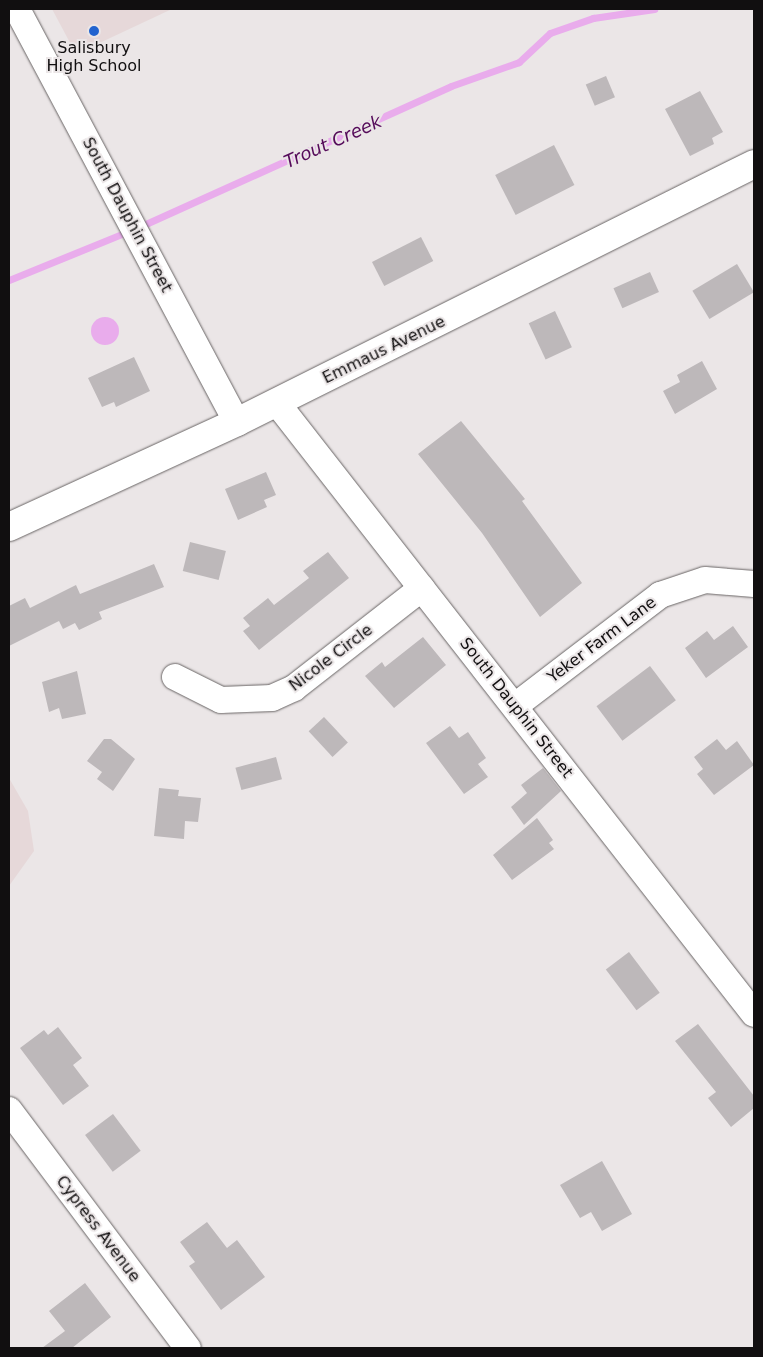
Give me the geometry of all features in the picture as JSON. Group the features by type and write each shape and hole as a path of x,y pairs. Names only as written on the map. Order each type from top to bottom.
{"main road":[{"name":"Emmaus Avenue","path":"9,527 277,403 754,164"}],"street":[{"name":"South Dauphin Street","path":"17,9 237,422"},
{"name":"South Dauphin Street","path":"277,403 754,1014"},
{"name":"Yeker Farm Lane","path":"515,706 660,595 706,580 754,584"},
{"name":"Nicole Circle","path":"175,677 221,700 272,698 294,688 422,588"},
{"name":"Cypress Avenue","path":"9,1110 188,1348"}],"shaded area":[{"name":"Salisbury High School","path":"52,9 172,9 76,54"},
{"path":"105,317 115,321 119,331 115,341 105,345 95,341 91,331 95,321"},
{"path":"9,778 28,811 34,851 9,886"}],"building":[{"path":"606,76 615,97 595,106 586,85"},
{"path":"700,91 723,132 712,138 714,144 690,156 665,109"},
{"path":"554,145 574,185 516,215 495,175"},
{"path":"421,237 433,261 384,286 372,262"},
{"path":"737,264 754,292 709,319 692,291"},
{"path":"650,272 659,292 622,308 613,288"},
{"path":"555,311 572,347 546,360 529,323"},
{"path":"134,357 150,391 116,407 114,402 102,407 88,378"},
{"path":"702,361 717,389 675,414 663,391 680,382 677,375"},
{"path":"461,421 525,499 522,501 582,583 540,617 482,533 418,454"},
{"path":"266,472 276,495 264,500 267,507 238,520 225,489"},
{"path":"190,542 226,551 219,580 183,571"},
{"path":"328,552 349,578 259,650 243,631 250,626 243,618 268,598 274,605 309,578 303,571"},
{"path":"154,564 164,587 99,612 102,619 79,630 75,623 63,629 59,621 9,646 9,606 25,598 30,608 76,585 80,594"},
{"path":"733,626 748,647 706,678 685,648 707,631 714,640"},
{"path":"423,637 446,665 394,708 365,676 382,662 385,667"},
{"path":"650,666 676,700 622,741 596,706"},
{"path":"77,671 86,714 62,719 59,708 49,712 42,682"},
{"path":"324,717 348,743 333,757 309,731"},
{"path":"450,726 459,738 468,732 486,758 478,764 488,777 464,794 426,743"},
{"path":"104,739 111,739 135,759 113,791 97,779 102,772 87,761"},
{"path":"717,739 726,750 737,741 754,765 714,795 697,774 703,769 694,757"},
{"path":"276,757 282,779 241,790 235,768"},
{"path":"543,768 561,791 524,825 511,807 527,793 521,785"},
{"path":"159,788 179,790 178,796 201,798 198,822 185,821 184,839 154,836"},
{"path":"537,818 553,840 549,843 554,849 512,880 493,855"},
{"path":"629,952 660,993 637,1010 606,969"},
{"path":"698,1024 754,1096 754,1108 731,1127 708,1098 716,1092 675,1041"},
{"path":"58,1027 82,1058 73,1065 89,1086 63,1105 20,1048 44,1030 48,1035"},
{"path":"113,1114 141,1151 113,1172 85,1135"},
{"path":"602,1161 632,1214 602,1231 591,1212 580,1218 560,1185"},
{"path":"207,1222 227,1248 237,1240 265,1277 221,1310 189,1266 195,1262 180,1242"},
{"path":"85,1283 111,1317 72,1348 42,1348 65,1331 49,1311"}],"waterway":[{"name":"Trout Creek","path":"139,227 451,86 519,62 550,33 593,18 654,9"},
{"name":"Trout Creek","path":"9,280 129,231"}],"place":[{"name":"Salisbury High School","path":"94,31"}]}
